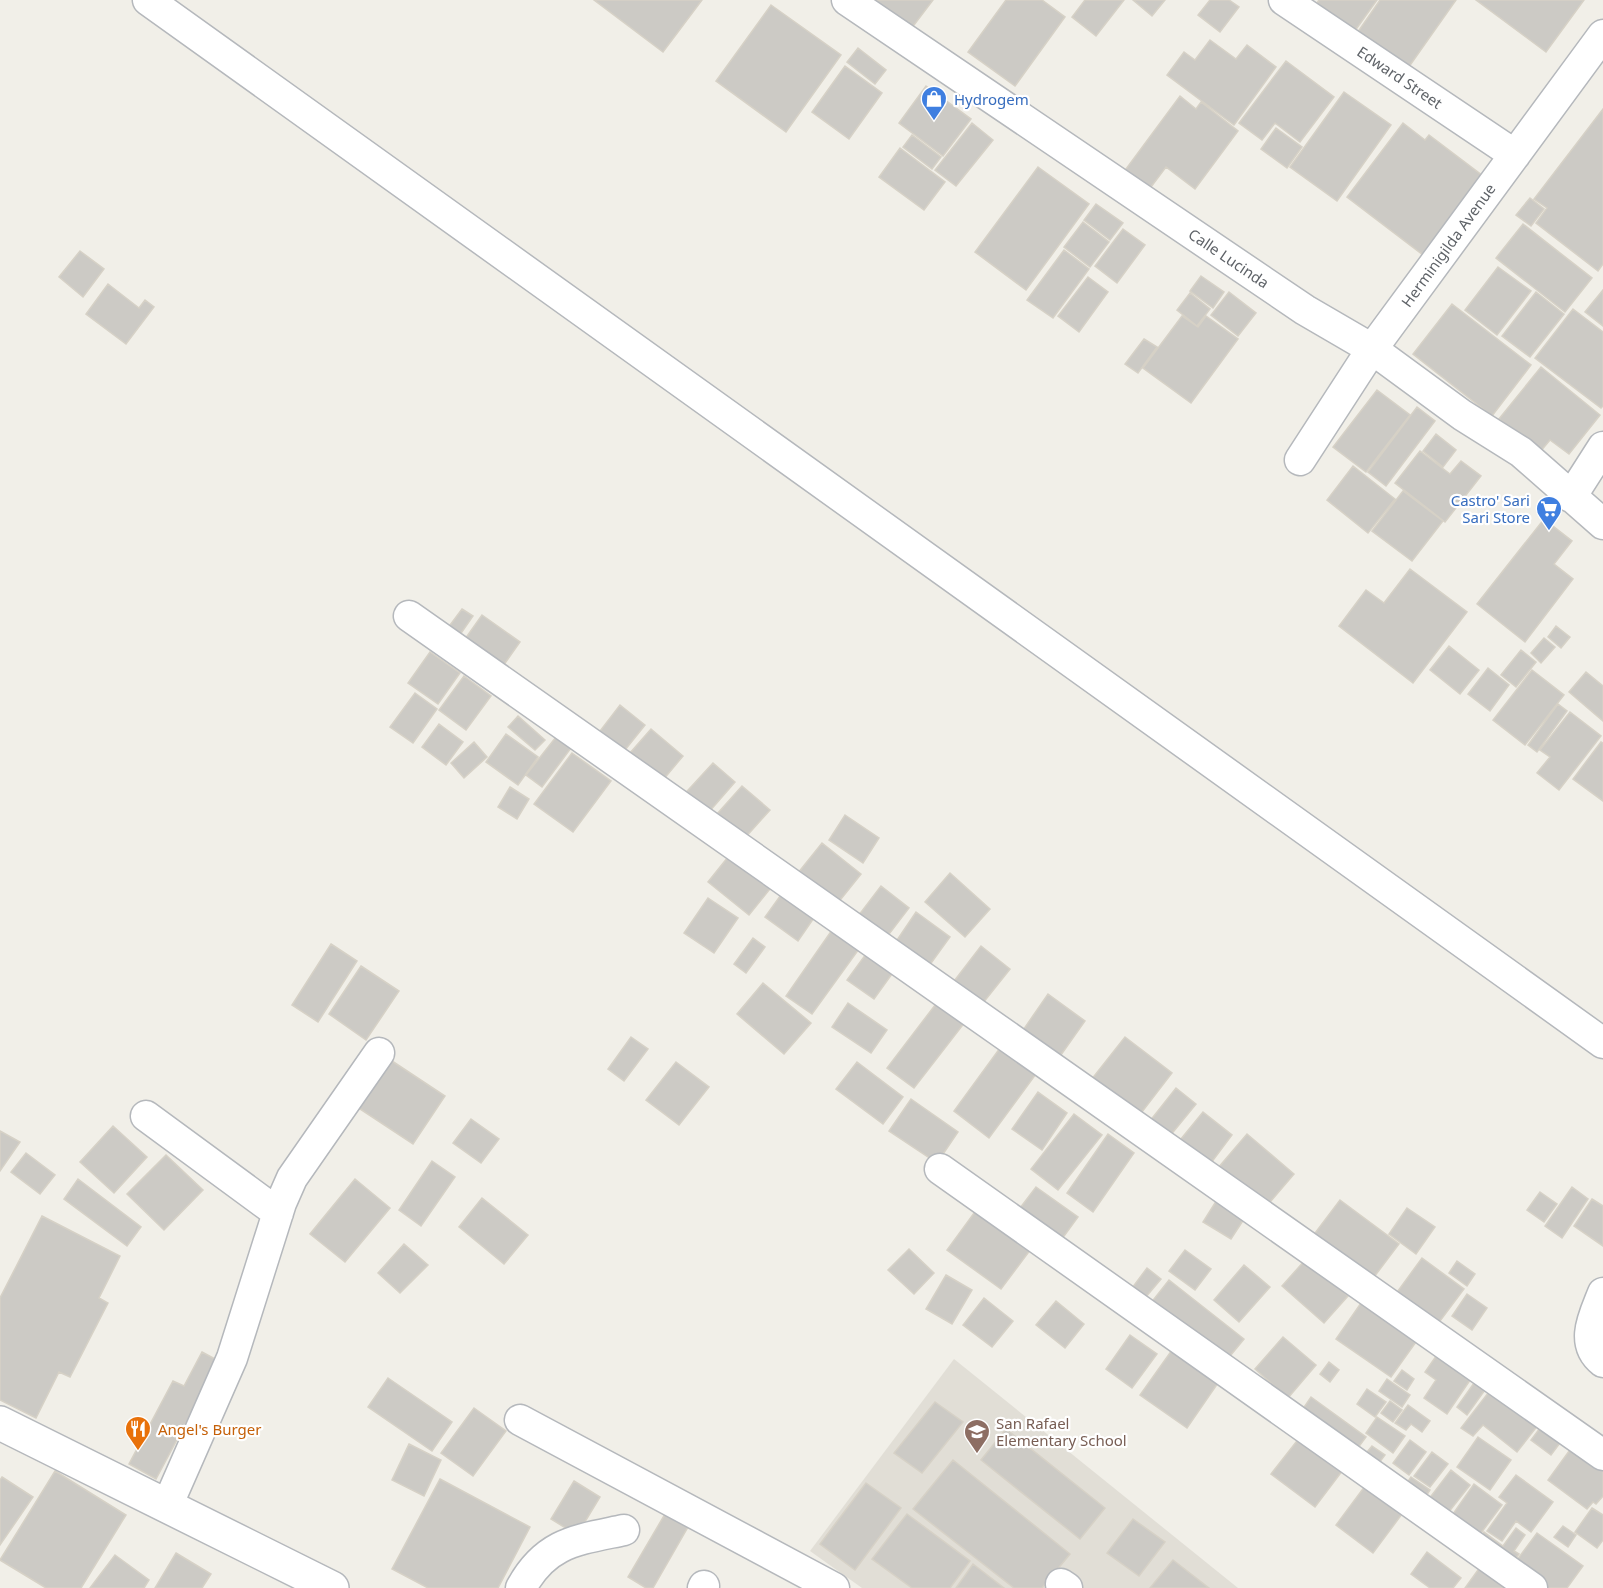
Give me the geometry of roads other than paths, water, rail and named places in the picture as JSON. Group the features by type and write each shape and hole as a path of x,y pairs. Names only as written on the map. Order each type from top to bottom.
{"street":[{"path":"148,0 1603,1043"},
{"name":"Calle Lucinda","path":"847,0 1305,310 1372,349 1462,415 1521,452 1603,524"},
{"name":"Edward Street","path":"1284,0 1515,154"},
{"name":"Herminigilda Avenue","path":"1300,460 1372,349 1603,35"},
{"path":"1571,497 1603,447"},
{"path":"409,616 1603,1455"},
{"path":"167,1506 232,1358 278,1213 292,1178 379,1053"},
{"path":"146,1116 278,1213"},
{"path":"940,1169 1532,1588"},
{"path":"1603,1293 1589,1331 1590,1345 1603,1362"},
{"path":"520,1420 834,1588"},
{"path":"0,1423 332,1588"},
{"path":"521,1588 538,1562 558,1547 585,1538 624,1530"}],"place":[{"name":"Hydrogem","path":"934,122"},
{"name":"Castro' Sari Sari Store","path":"1549,532"},
{"name":"Angel's Burger","path":"138,1452"},
{"name":"San Rafael Elementary School","path":"977,1455"}]}
